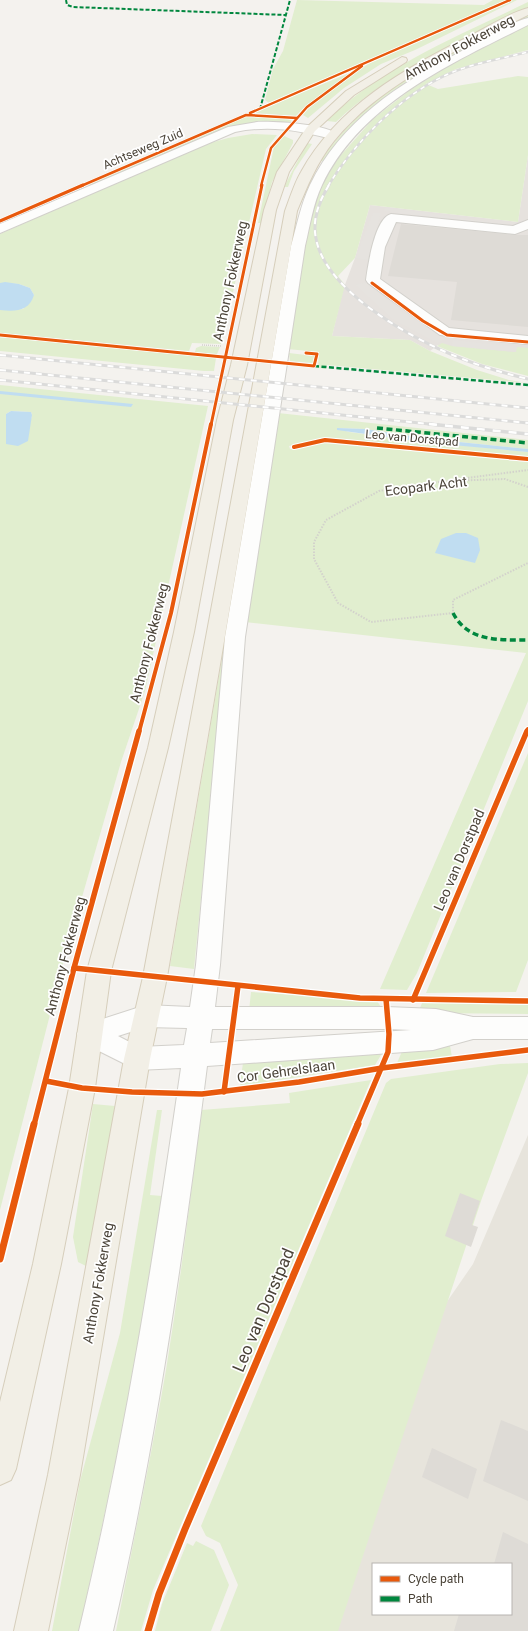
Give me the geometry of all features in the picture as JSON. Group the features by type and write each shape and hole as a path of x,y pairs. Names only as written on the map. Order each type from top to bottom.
{"main road":[{"name":"Anthony Fokkerweg","path":"433,45 523,0"},
{"name":"Anthony Fokkerweg","path":"31,1631 64,1476 137,1059 154,977 291,211 299,184 331,135 370,99 403,76 528,11"},
{"name":"Anthony Fokkerweg","path":"0,1469 49,1256 82,1088 99,971 158,748 184,632 225,420 239,365 270,210 283,172 308,133 341,100 361,85 412,55"}],"street":[{"name":"Anthony Fokkerweg","path":"96,1631 116,1546 147,1386 169,1251 209,958 235,637 298,246 309,203 320,176 333,157 349,137 382,104 440,66 528,21"},
{"name":"Achtseweg Zuid","path":"0,229 204,140 227,134 253,132 331,135"},
{"path":"528,224 515,230 391,218 378,246 373,280 445,332 528,340"},
{"name":"Cor Gehrelslaan","path":"90,1034 146,1016 200,1018 411,1019 436,1020 473,1028 528,1028"},
{"name":"Cor Gehrelslaan","path":"137,1059 425,1040 473,1028"},
{"path":"90,1034 137,1059"}],"path":[{"path":"194,344 228,346"},
{"path":"445,481 528,470"},
{"path":"481,1056 497,1054"}],"shaded area":[{"path":"528,155 528,355 438,345 430,351 410,340 332,336 343,290 355,258 370,205 518,222"},
{"path":"386,207 502,224 507,228 384,211"},
{"path":"373,213 381,213 368,260 355,258"},
{"path":"368,282 404,313 447,338 437,343 392,319 355,285"},
{"path":"453,340 517,347 516,352 452,346"},
{"path":"528,1135 528,1631 279,1631 328,1474 473,1264"}],"green space":[{"path":"297,0 484,5 493,0 507,0 269,103 265,100 273,69 283,51"},
{"path":"513,0 517,0 415,50 381,64 344,88 308,118 303,115 309,108 368,64"},
{"path":"528,2 528,7 452,45 403,72 357,104 336,122 327,121 349,101 397,68 449,40"},
{"path":"528,15 528,18 463,50 399,87 362,117 325,161 321,161 341,135 363,112 388,93 414,75 442,59"},
{"path":"528,25 528,50 456,69 426,84 438,89 518,76 528,77 528,155 518,222 370,205 355,258 338,276 345,285 332,336 410,340 430,351 477,370 509,380 527,383 327,365 326,369 318,368 319,352 287,349 307,228 314,200 333,164 373,119 410,90 450,65"},
{"path":"352,72 307,105 296,116 253,113"},
{"path":"251,116 286,118 292,121 289,124 257,122 230,127 91,186 87,184 242,118"},
{"path":"252,134 277,135 266,149 221,344 192,343 189,351 0,333 0,310 23,309 34,295 30,288 19,284 0,283 0,234 196,147 228,138"},
{"path":"284,136 293,140 293,143 272,182 261,223 258,223 274,147"},
{"path":"307,143 312,144 294,171 288,187 284,187"},
{"path":"0,337 216,358 214,371 204,371 0,351"},
{"path":"442,343 452,346 515,352 517,347 528,348 528,376 482,364 437,346"},
{"path":"201,346 220,347 217,354 195,352 196,348"},
{"path":"289,353 314,356 313,363 290,361"},
{"path":"0,385 208,406 145,691 121,762 65,956 0,1210","holes":["11,411 31,412 32,416 27,425 6,444 6,414"]},
{"path":"278,413 528,440 528,449 430,439 365,429 337,428 349,432 403,439 528,452 528,457 325,438 289,446 290,449 294,449 324,443 528,462 528,701 417,973 407,990 380,989 526,653 245,622"},
{"path":"229,617 194,969 170,966"},
{"path":"528,753 528,960 516,992 426,993"},
{"path":"251,992 370,1000 377,1001 381,1007 249,1011"},
{"path":"422,1003 528,1004 528,1014 418,1013"},
{"path":"450,1046 452,1057 397,1063 403,1049"},
{"path":"384,1050 375,1065 241,1086 240,1084 243,1063"},
{"path":"528,1063 528,1073 482,1198 338,1631 220,1631 238,1585 220,1543 206,1536 201,1526 386,1083 391,1079 500,1064"},
{"path":"371,1080 153,1590 141,1631 116,1631 166,1370 185,1240 201,1110 290,1103 289,1093"},
{"path":"93,1104 115,1106 86,1266 78,1262 73,1237"},
{"path":"157,1110 162,1110 150,1195 162,1196 145,1306 125,1415 79,1631 52,1631 80,1481 120,1333"},
{"path":"196,1541 214,1550 229,1585 211,1631 155,1631 162,1604 187,1543 193,1546"}],"water":[{"path":"5,282 19,284 30,288 34,295 29,304 21,309 11,311 0,310 0,283"},
{"path":"0,391 133,404 131,407 0,394"},
{"path":"11,411 31,412 32,415 28,441 18,446 6,444 6,414"},
{"path":"337,428 365,429 430,439 528,449 528,452 430,443 337,430"},
{"path":"456,533 466,533 478,538 480,550 475,563 435,553 441,539"}],"building":[{"path":"401,224 528,235 528,327 451,320 457,282 388,276"},
{"path":"460,1193 480,1201 472,1225 478,1227 471,1247 445,1236"},
{"path":"501,1420 528,1431 528,1501 483,1481"},
{"path":"432,1448 477,1469 468,1499 422,1477"},
{"path":"503,1532 528,1544 528,1631 454,1631 459,1615 512,1615 512,1563 494,1563"}],"railway":[{"path":"328,186 351,153 380,122 412,95 429,84 456,71 476,64 528,52"},
{"path":"329,185 319,206 315,220 315,235 325,261 338,279 355,296 374,312 395,326 437,348 464,360 500,372 528,379"},
{"path":"0,355 528,408"},
{"path":"0,370 528,423"},
{"path":"0,380 439,425"},
{"path":"429,424 528,434"}],"marked path":[{"path":"66,0 67,5 73,7 286,15"},
{"path":"260,109 290,0"},
{"path":"314,366 528,385"},
{"path":"377,428 528,443"},
{"path":"453,613 461,626 467,631 483,637 528,640"}],"cycle path":[{"path":"250,113 510,0"},
{"path":"0,1259 74,968 171,613 268,155 271,148 307,107 362,66"},
{"path":"0,221 246,115 297,118"},
{"path":"372,283 423,321 447,335 528,342"},
{"path":"0,335 314,366 317,354 306,353"},
{"name":"Leo van Dorstpad","path":"294,447 325,440 528,459"},
{"name":"Leo van Dorstpad","path":"413,1000 528,729"},
{"path":"74,968 360,998 528,1001"},
{"path":"224,1092 238,986"},
{"name":"Leo van Dorstpad","path":"148,1631 159,1594 185,1529 386,1060 389,1043 389,1025 386,999"},
{"path":"46,1081 82,1088 132,1092 202,1094 299,1082 382,1068 528,1050"}]}
